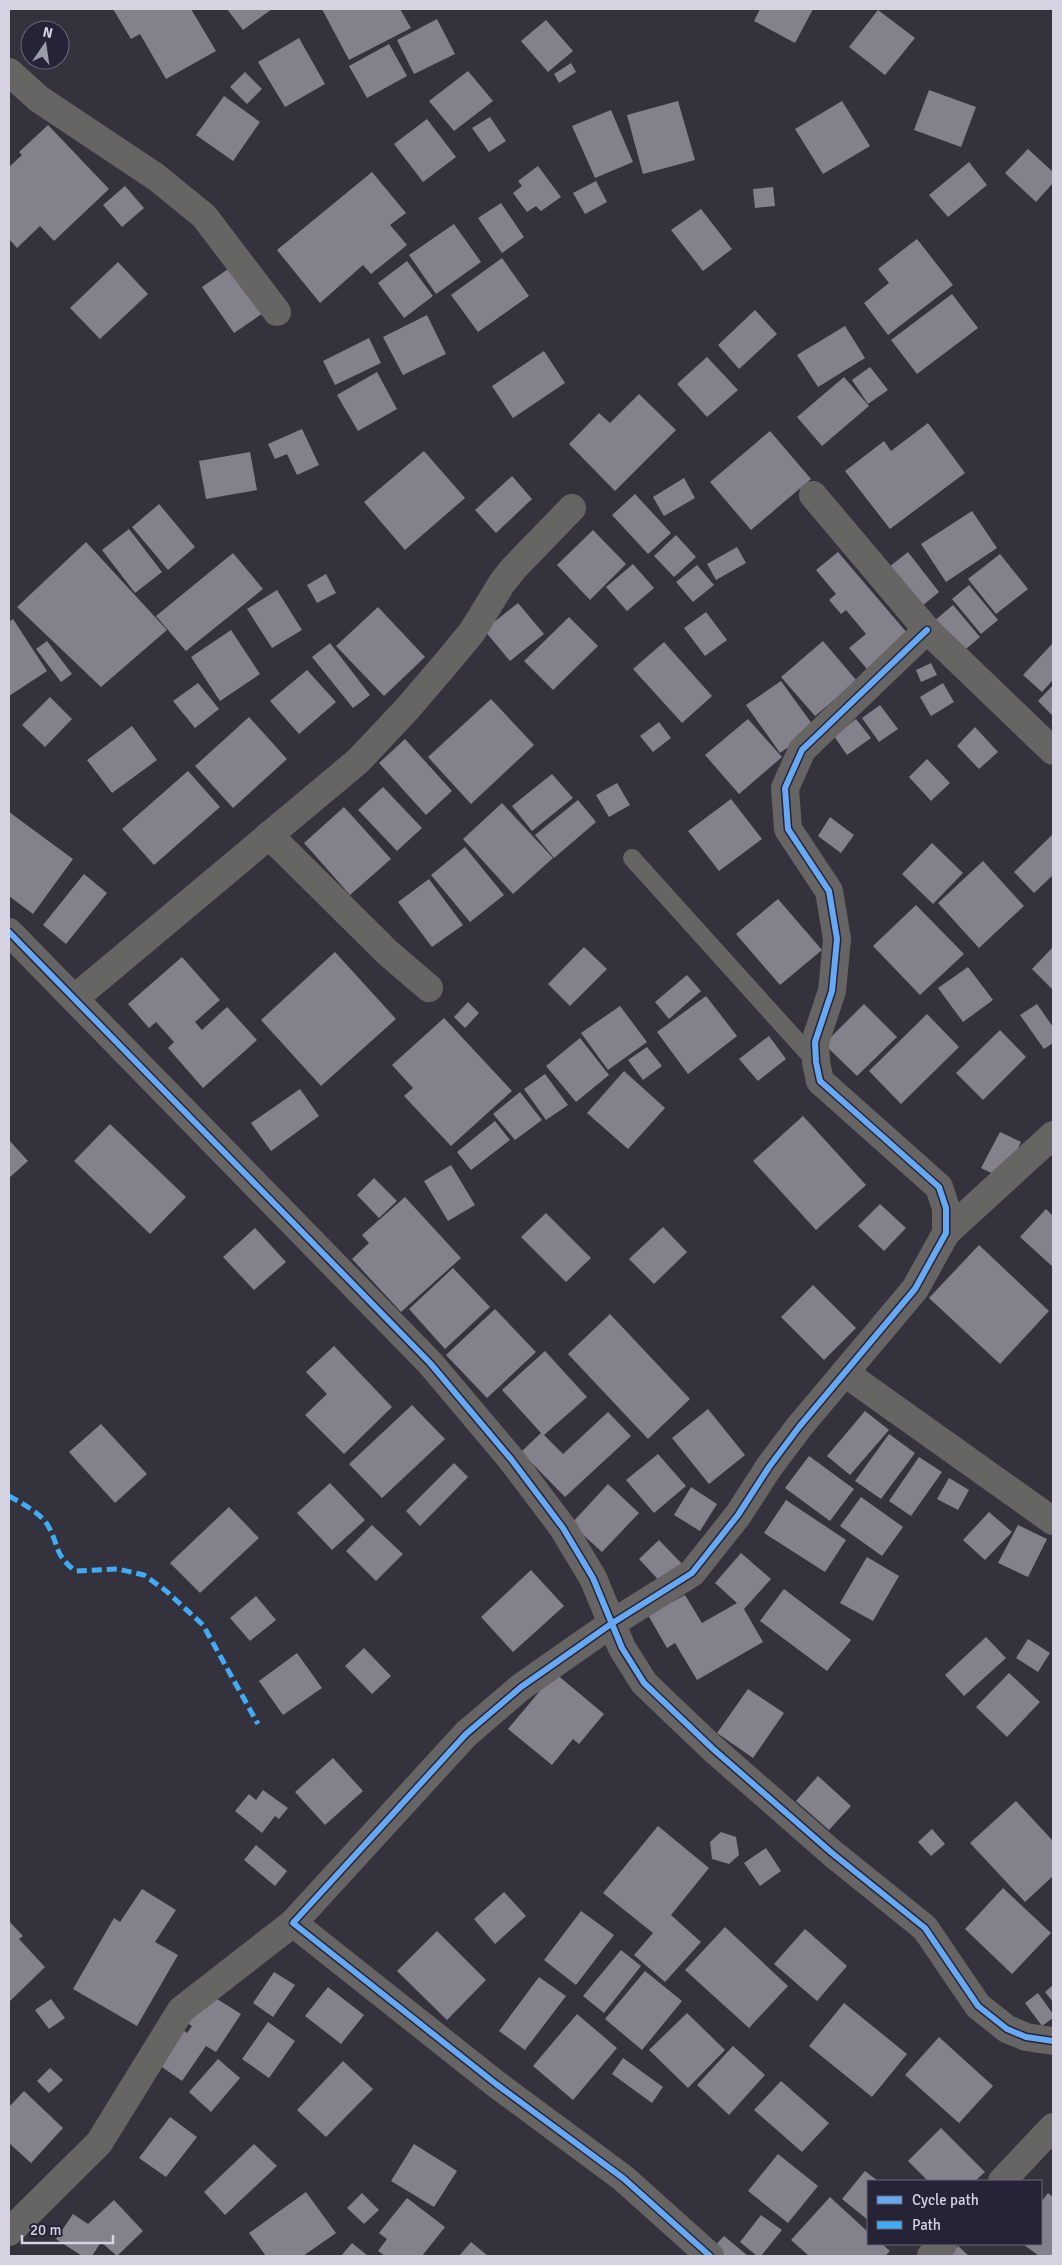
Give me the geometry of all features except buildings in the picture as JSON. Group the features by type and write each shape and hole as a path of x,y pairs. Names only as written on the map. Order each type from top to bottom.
{"street":[{"path":"9,72 39,99 156,176 204,216 277,312"},
{"path":"813,495 927,630 1053,751"},
{"path":"75,998 358,761 407,709 472,632 502,583 572,508"},
{"path":"927,630 802,750 785,788 788,829 829,891 837,939 832,992 815,1042 816,1062 820,1081 939,1187 946,1208 946,1232"},
{"path":"269,835 388,953 429,988"},
{"path":"9,932 430,1363 511,1459 563,1528 593,1578 622,1648 644,1683 712,1748 817,1840 924,1928 978,2006 1007,2029 1026,2037 1051,2043"},
{"path":"9,2232 99,2143 181,2010 293,1924 466,1734 521,1687 611,1624 692,1573 738,1515 784,1447 915,1289 946,1232 1053,1135"},
{"path":"844,1373 1053,1521"},
{"path":"293,1924 496,2084 623,2178 710,2256"},
{"path":"1003,2180 1053,2127"},
{"path":"932,2256 942,2245"}],"lane":[{"path":"632,858 816,1062"}],"marked path":[{"path":"9,1496 44,1520 51,1531 59,1553 75,1571 118,1569 144,1575 165,1590 203,1625 258,1724"}],"cycle path":[{"path":"710,2256 623,2178 496,2084 293,1923 466,1734 521,1687 611,1624 692,1573 738,1515 769,1467 799,1427 915,1289 946,1233 946,1208 939,1187 820,1081 816,1062 815,1042 832,991 837,939 829,891 788,829 785,788 802,750 927,630"},
{"path":"9,932 430,1363 511,1459 563,1528 593,1578 622,1648 644,1683 712,1748 832,1853 925,1928 978,2006 1007,2029 1026,2037 1053,2041"}]}
